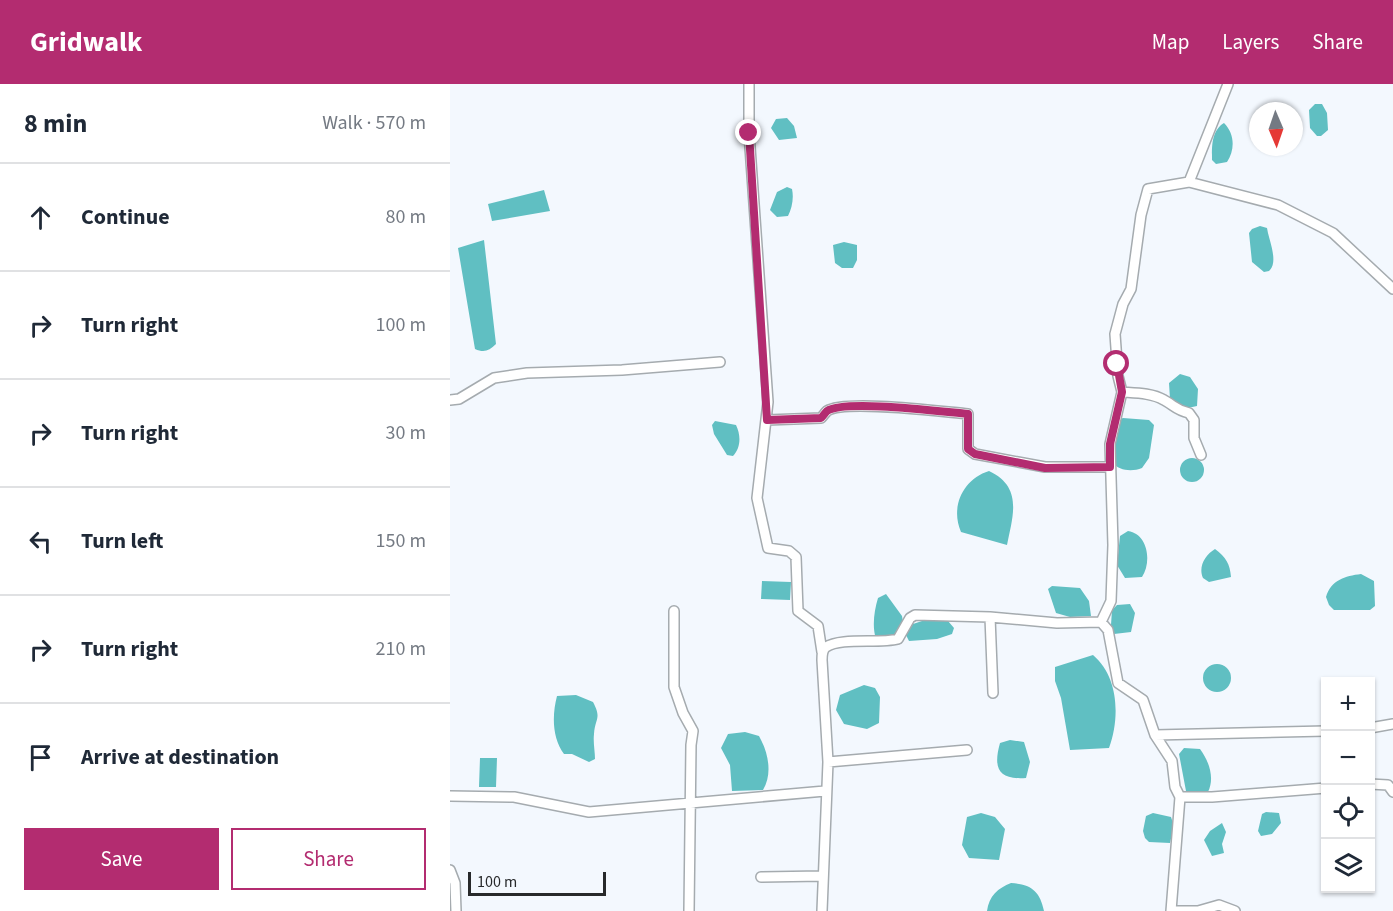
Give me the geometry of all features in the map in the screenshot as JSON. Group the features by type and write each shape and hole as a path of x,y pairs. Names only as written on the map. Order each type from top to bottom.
{"street":[{"path":"749,84 749,133 767,420 758,476 757,498 768,548 789,551 796,557 798,610 818,626 822,652 828,762 825,791 822,911"},
{"path":"1188,182 1228,84"},
{"path":"1101,622 1111,601 1113,545 1110,444 1122,392 1118,376 1115,334 1123,304 1131,289 1141,215 1148,189 1188,182 1278,205 1333,234 1393,289"},
{"path":"450,400 459,399 494,378 720,362"},
{"path":"1122,392 1150,394 1165,400 1174,410 1189,413 1194,420 1194,438 1201,455"},
{"path":"767,420 821,418 827,411 842,406 925,408 968,414 968,449 975,454 1045,468 1110,467"},
{"path":"674,611 674,687 683,713 693,731 689,911"},
{"path":"822,652 826,647 835,644 885,642 898,639 910,618 915,615 952,618 990,617 1057,623 1101,622"},
{"path":"990,617 993,693"},
{"path":"1101,622 1108,630 1118,683 1143,700 1155,735 1172,761 1175,788 1180,797 1171,911 1198,910 1219,905 1235,911"},
{"path":"1375,727 1393,724"},
{"path":"1155,735 1321,731"},
{"path":"828,762 967,750"},
{"path":"1375,784 1388,785 1393,792"},
{"path":"1180,797 1212,797 1321,788"},
{"path":"450,796 514,797 589,812 825,791"},
{"path":"450,870 455,883 456,911"},
{"path":"761,877 822,876"}],"water":[{"path":"1315,104 1322,104 1327,113 1328,130 1321,136 1317,136 1310,128 1309,110"},
{"path":"787,118 794,126 797,138 779,140 771,128 776,119"},
{"path":"1224,123 1232,137 1232,147 1227,162 1216,164 1212,160 1213,140 1217,130"},
{"path":"787,187 793,192 791,210 788,216 777,217 770,210 777,192"},
{"path":"544,190 550,211 492,221 488,204"},
{"path":"1260,226 1267,228 1273,257 1272,267 1269,271 1264,272 1252,262 1249,233"},
{"path":"484,240 496,344 489,350 481,351 475,349 458,248"},
{"path":"844,242 857,245 857,260 853,268 842,268 835,263 833,245"},
{"path":"1180,374 1190,377 1198,389 1197,406 1183,409 1170,399 1169,383"},
{"path":"1123,418 1149,420 1154,425 1149,458 1142,468 1126,470 1112,462 1118,420"},
{"path":"715,421 736,425 739,441 738,449 733,456 727,455 714,434 712,425"},
{"path":"1192,458 1200,462 1204,470 1200,478 1192,482 1184,478 1180,470 1184,462"},
{"path":"989,471 1007,485 1011,494 1013,513 1007,545 961,532 958,523 957,513 961,495 972,480"},
{"path":"1128,531 1135,533 1144,543 1147,564 1142,577 1125,578 1117,565 1120,536"},
{"path":"1215,549 1227,561 1231,577 1209,582 1203,578 1201,570 1205,558"},
{"path":"1361,574 1374,581 1375,606 1370,610 1334,610 1326,597 1331,587 1344,578"},
{"path":"762,581 791,582 790,600 761,599"},
{"path":"1052,586 1080,588 1089,601 1091,616 1070,617 1056,613 1048,589"},
{"path":"886,594 902,616 903,622 894,637 876,639 875,608 878,598"},
{"path":"1130,604 1135,613 1131,632 1114,634 1111,625 1112,610 1117,605"},
{"path":"922,621 948,621 954,628 952,634 937,639 909,641 905,633 910,625"},
{"path":"1093,655 1108,675 1115,698 1113,736 1109,748 1070,750 1061,698 1055,681 1055,667"},
{"path":"1217,664 1227,668 1231,678 1227,688 1217,692 1207,688 1203,678 1207,668"},
{"path":"864,685 875,688 880,697 879,723 867,729 844,724 836,710 840,695"},
{"path":"576,695 593,702 597,712 594,737 595,759 589,762 572,754 564,754 555,734 554,711 557,696"},
{"path":"745,732 759,736 765,749 769,770 763,790 732,791 730,765 721,748 728,734"},
{"path":"1010,740 1024,742 1030,762 1026,778 1009,777 1000,771 997,759 1000,743"},
{"path":"1184,748 1200,749 1206,759 1211,775 1208,792 1186,791 1179,754"},
{"path":"480,758 497,758 496,787 479,787"},
{"path":"981,813 995,817 1005,829 999,860 969,858 962,845 967,817"},
{"path":"1153,813 1171,817 1174,826 1170,843 1149,842 1145,838 1143,831 1146,816"},
{"path":"1279,813 1281,823 1272,834 1261,836 1258,831 1262,814"},
{"path":"1222,823 1226,832 1222,844 1224,853 1212,856 1204,840 1210,831"},
{"path":"1011,883 1024,885 1034,890 1040,898 1044,911 987,911 995,893"}],"route":[{"path":"749,133 768,402 767,420 821,418 827,411 842,406 925,408 968,414 968,449 975,454 1045,468 1110,467 1110,444 1122,392 1117,364"}]}
